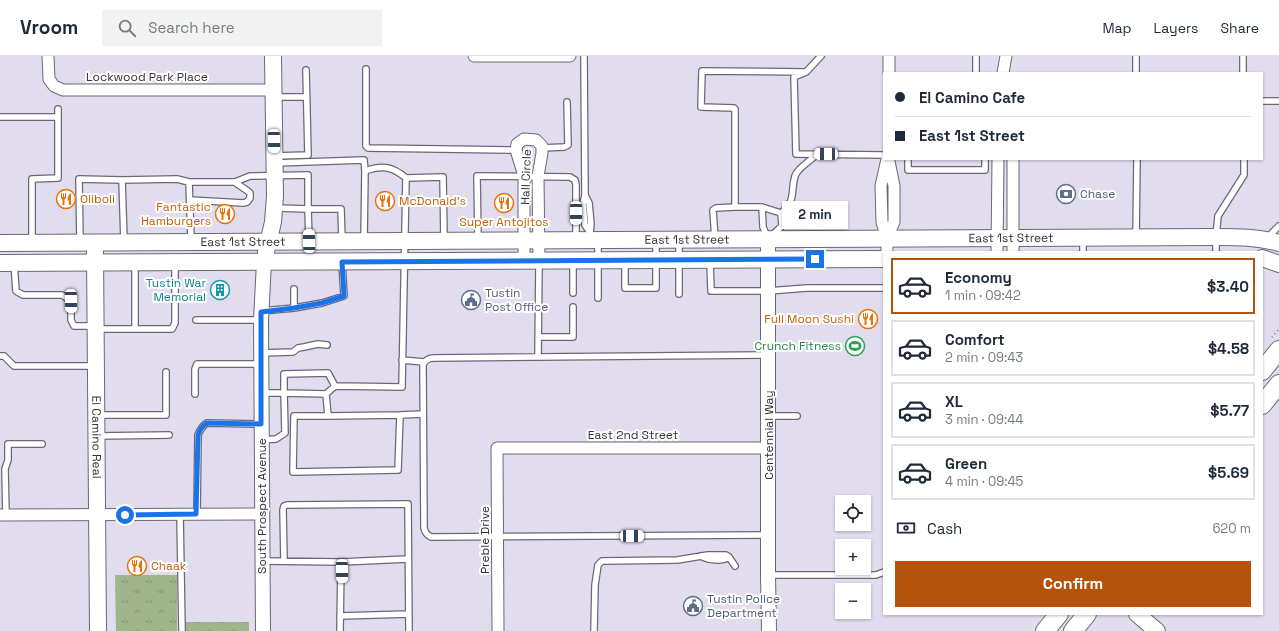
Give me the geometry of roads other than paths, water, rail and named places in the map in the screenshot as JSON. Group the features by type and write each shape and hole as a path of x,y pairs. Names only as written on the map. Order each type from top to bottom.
{"main road":[{"path":"264,262 273,222 274,208 275,164 273,56"},
{"name":"East 1st Street","path":"0,243 531,240 590,246 679,239 768,239 887,245 1083,245 1136,237 1216,244 1247,237 1273,241"},
{"name":"El Camino Real","path":"87,242 95,263 98,631"},
{"name":"East 1st Street","path":"590,246 625,260 883,259"},
{"name":"East 1st Street","path":"7,263 573,260 590,246"},
{"path":"1263,258 1279,264"},
{"path":"1263,370 1279,350"},
{"path":"1045,631 1058,615"},
{"path":"1073,631 1086,615"},
{"path":"1138,615 1157,631"}],"street":[{"name":"Lockwood Park Place","path":"48,56 49,79 54,86 63,90 274,94"},
{"path":"474,56 570,56"},
{"path":"889,56 889,72"},
{"path":"1003,72 1006,56"},
{"path":"1006,56 1009,72"},
{"name":"Hall Circle","path":"531,240 542,146 536,140 524,139 516,144 516,150 524,176 532,260"},
{"path":"887,245 894,222 894,186 888,160"},
{"path":"997,245 998,160"},
{"path":"1013,160 1013,245"},
{"name":"Centennial Way","path":"768,239 769,631"},
{"name":"South Prospect Avenue","path":"263,631 261,316 264,262"},
{"name":"Preble Drive","path":"497,448 498,631"},
{"name":"East 2nd Street","path":"497,448 769,448"},
{"path":"3,515 262,514"}],"lane":[{"path":"584,56 585,195 589,203 591,224 590,246"},
{"path":"821,56 806,72 794,77 796,154 883,155"},
{"path":"976,56 976,72"},
{"path":"1136,56 1136,72"},
{"path":"1243,56 1243,72"},
{"path":"366,69 366,146 368,148 516,150"},
{"path":"87,242 79,179 177,179 189,182 235,182 275,164 308,156 306,70"},
{"path":"735,207 735,109 701,107 702,71 806,72"},
{"path":"274,94 306,97"},
{"path":"1263,101 1279,101"},
{"path":"542,148 564,147 568,145 567,102"},
{"path":"32,242 32,179 58,178 58,109"},
{"path":"0,117 58,117"},
{"path":"762,207 763,227 768,239 782,226 781,213 792,200 796,176 799,169 817,154"},
{"path":"275,164 364,160 364,241"},
{"path":"908,160 908,170 984,170 985,160"},
{"path":"1136,237 1137,160"},
{"path":"1216,244 1218,216 1244,175 1244,160"},
{"path":"275,164 308,175 309,241"},
{"path":"365,172 375,167 387,167 399,172 406,178 443,177 444,240"},
{"path":"478,240 477,176 570,177 575,180 590,246 598,298"},
{"path":"261,393 326,394 335,386 402,387 406,178"},
{"path":"122,180 124,242"},
{"path":"189,182 191,242"},
{"path":"190,200 247,202 250,198 250,193 235,182"},
{"path":"715,239 713,210 716,208 762,207 781,213"},
{"path":"274,208 341,209 342,241"},
{"path":"1273,241 1279,226"},
{"path":"679,239 679,294"},
{"path":"625,260 625,288 656,288 656,240"},
{"path":"532,260 538,337 538,357"},
{"path":"573,260 573,293"},
{"path":"710,260 711,291 768,291 808,288 883,288"},
{"path":"135,262 135,329"},
{"path":"7,263 16,291 23,295 62,295 71,301 71,320 74,326 172,329 175,323 174,262"},
{"path":"196,320 261,316 322,303 344,296 342,262"},
{"path":"294,289 294,308"},
{"path":"538,337 573,337 573,307"},
{"path":"195,394 195,369 197,364 261,358 293,352 298,348 318,344 328,344"},
{"path":"0,356 4,356 14,366 96,366"},
{"path":"768,535 431,536 425,532 424,528 423,365 428,358 769,356"},
{"path":"402,360 424,362"},
{"path":"96,415 166,415 166,372"},
{"path":"261,440 276,439 285,433 284,374 328,373 335,386"},
{"path":"326,394 328,416"},
{"path":"400,415 398,470 293,472 294,416 423,414"},
{"path":"769,416 797,416"},
{"path":"196,514 198,435 200,429 207,423 261,424"},
{"path":"96,436 169,435"},
{"path":"3,515 2,469 8,460 8,444 42,444"},
{"path":"284,561 284,506 408,504 409,631"},
{"path":"180,514 182,631"},
{"path":"594,631 595,585 598,565 602,562 677,560 700,556 707,559 725,560 729,557 735,566"},
{"path":"262,561 341,562 408,559"},
{"path":"340,631 342,581 341,562"},
{"path":"768,575 876,575 883,572"},
{"path":"340,616 409,614"}],"place":[{"name":"Chase","path":"1066,194"},
{"name":"Oliboli","path":"66,199"},
{"name":"McDonald's","path":"385,201"},
{"name":"Super Antojitos","path":"504,203"},
{"name":"Fantastic Hamburgers","path":"225,214"},
{"name":"Tustin War Memorial","path":"220,290"},
{"name":"Tustin Post Office","path":"471,300"},
{"name":"Full Moon Sushi","path":"868,319"},
{"name":"Crunch Fitness","path":"855,346"},
{"name":"Chaak","path":"137,566"},
{"name":"Tustin Police Department","path":"693,606"}]}
